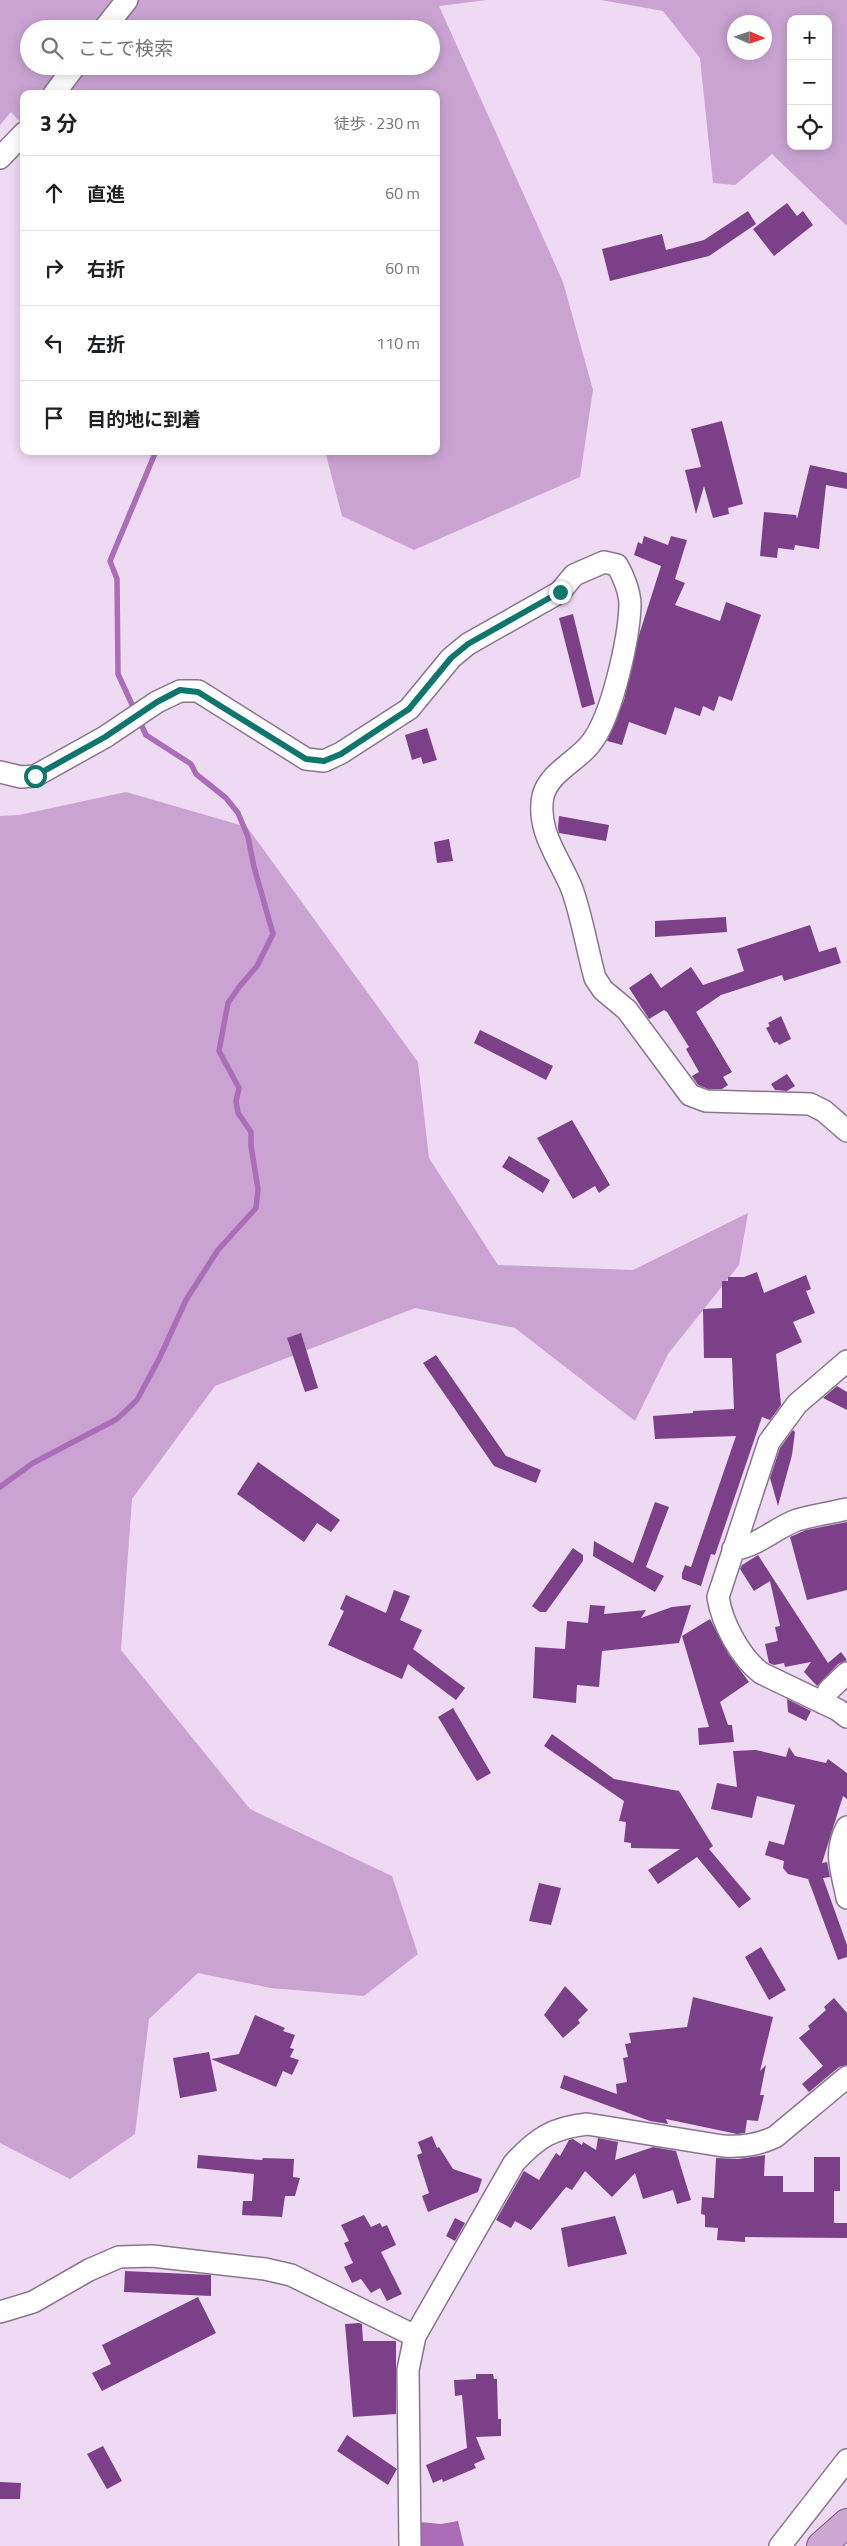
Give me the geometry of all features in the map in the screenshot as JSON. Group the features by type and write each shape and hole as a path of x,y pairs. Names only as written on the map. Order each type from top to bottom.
{"main road":[{"path":"821,2546 847,2523"}],"street":[{"path":"111,20 127,0"},
{"path":"57,90 68,75"},
{"path":"0,158 20,137"},
{"path":"0,772 21,777 35,776 105,737 137,715 180,690 198,692 306,759 324,761 341,754 409,709 451,658 468,644 560,592 574,575 588,567 604,562 617,565 622,573 630,602 627,634 611,700 591,743 551,780 544,795 542,811 545,829 553,851 572,889 594,978 603,990 627,1010 690,1095 706,1100 810,1104 824,1111 847,1131"},
{"path":"847,1361 797,1404 769,1442 718,1597 721,1613 750,1665 761,1673 823,1703 847,1717"},
{"path":"733,1549 742,1549 774,1530 798,1520 847,1509"},
{"path":"823,1703 829,1690 847,1672"},
{"path":"847,1827 840,1840 838,1852 847,1898"},
{"path":"410,2546 408,2370 415,2336 514,2163 547,2134 567,2126 587,2124 723,2146 744,2147 762,2143 775,2137 847,2077"},
{"path":"0,2312 33,2302 89,2270 119,2258 152,2256 265,2269 291,2275 415,2336"},
{"path":"780,2546 847,2460"}],"shaded area":[{"path":"0,0 487,0 439,6 563,282 593,390 580,477 414,550 342,516 326,455 440,455 440,90 20,90 20,122 11,112 0,125"},
{"path":"601,0 847,0 847,226 772,154 735,185 713,183 700,58 663,11"},
{"path":"126,792 247,827 418,1062 429,1158 498,1265 633,1270 748,1213 739,1265 668,1354 635,1421 515,1328 415,1308 215,1386 132,1499 121,1650 250,1809 392,1876 418,1954 364,1996 271,1988 198,1973 149,2019 135,2134 70,2179 0,2143 0,816 19,815"},
{"path":"458,2521 464,2546 420,2546 420,2522 441,2524"}],"building":[{"path":"787,203 797,216 803,211 813,225 774,256 753,229"},
{"path":"748,211 756,224 709,256 610,281 602,249 662,234 666,250 704,240"},
{"path":"722,421 743,504 728,508 729,514 713,518 704,486 696,514 685,470 701,467 691,429"},
{"path":"810,465 847,473 847,489 826,485 819,549 795,545 794,550 778,548 777,558 760,556 764,512 796,515 797,519"},
{"path":"644,536 668,545 671,536 687,540 675,579 685,583 675,605 720,621 726,602 761,615 732,701 719,696 714,711 703,706 700,716 675,707 666,735 629,722 622,745 607,741 624,700 639,635 661,566 634,555 638,542 642,544"},
{"path":"573,614 595,704 582,708 559,618"},
{"path":"427,728 437,760 423,764 421,757 412,760 405,735"},
{"path":"559,816 609,825 606,841 559,833"},
{"path":"449,839 453,861 437,863 434,842"},
{"path":"726,917 727,932 655,937 655,921"},
{"path":"810,925 819,952 836,947 841,963 784,981 782,975 721,995 696,1012 732,1072 723,1077 728,1085 722,1089 708,1089 698,1085 692,1076 699,1072 686,1049 689,1047 667,1012 664,1010 649,1019 629,988 651,973 661,988 691,967 703,985 744,971 737,949"},
{"path":"781,1016 791,1039 779,1045 777,1042 774,1043 766,1028 770,1026 768,1023"},
{"path":"480,1030 553,1066 546,1080 474,1043"},
{"path":"787,1074 795,1086 787,1091 775,1090 771,1084"},
{"path":"572,1120 610,1185 599,1193 595,1186 573,1199 537,1138"},
{"path":"509,1156 550,1180 543,1193 502,1167"},
{"path":"757,1272 764,1293 806,1275 811,1289 806,1291 815,1313 793,1322 802,1342 776,1354 781,1405 770,1420 762,1417 715,1555 711,1554 701,1586 682,1579 682,1573 685,1565 691,1567 736,1436 655,1439 653,1416 693,1413 693,1411 734,1409 732,1358 704,1358 703,1309 722,1308 722,1281 728,1281 728,1277 744,1277"},
{"path":"301,1333 318,1388 305,1392 287,1338"},
{"path":"436,1355 506,1456 541,1470 536,1483 494,1466 423,1363"},
{"path":"837,1386 847,1392 847,1410 823,1398"},
{"path":"793,1430 795,1432 792,1455 778,1506 770,1478 780,1448"},
{"path":"258,1462 340,1520 331,1532 317,1523 304,1542 237,1494"},
{"path":"655,1502 669,1507 646,1567 664,1576 655,1592 593,1556 594,1541 633,1563"},
{"path":"847,1522 847,1590 807,1600 790,1537 806,1530"},
{"path":"573,1548 583,1555 583,1561 546,1612 540,1612 532,1606"},
{"path":"758,1555 828,1663 841,1652 847,1660 838,1664 817,1686 804,1672 811,1662 785,1667 784,1663 774,1665 769,1663 765,1644 778,1641 775,1627 780,1626 770,1581 754,1591 740,1569 742,1565"},
{"path":"394,1590 410,1596 400,1620 422,1630 413,1649 465,1688 456,1700 408,1664 402,1679 328,1645 344,1611 340,1609 346,1595 386,1613"},
{"path":"590,1605 605,1606 604,1614 646,1610 641,1618 672,1607 691,1605 679,1643 602,1651 599,1687 577,1685 576,1703 533,1698 535,1647 565,1649 567,1621 588,1623"},
{"path":"710,1619 729,1655 749,1682 720,1702 728,1725 732,1725 734,1742 699,1745 698,1728 709,1727 682,1636"},
{"path":"787,1699 811,1711 806,1721 788,1712"},
{"path":"453,1708 491,1773 477,1781 438,1717"},
{"path":"552,1734 614,1779 679,1791 713,1846 709,1849 751,1899 739,1908 697,1857 658,1884 648,1870 680,1849 631,1848 631,1843 624,1842 626,1822 619,1821 624,1801 544,1746"},
{"path":"789,1747 795,1756 826,1763 828,1759 847,1773 847,1799 843,1796 822,1863 827,1862 830,1877 823,1878 847,1945 847,1957 838,1960 808,1879 788,1874 783,1868 784,1861 765,1855 769,1841 784,1845 795,1805 757,1796 752,1818 711,1809 717,1783 737,1787 733,1751 756,1750 786,1757"},
{"path":"539,1883 561,1888 551,1925 529,1921"},
{"path":"761,1947 786,1990 769,2000 745,1957"},
{"path":"565,1986 588,2010 578,2020 580,2023 563,2038 544,2015"},
{"path":"693,1997 773,2017 760,2071 766,2065 760,2095 764,2095 758,2121 747,2120 745,2133 737,2134 666,2119 668,2124 650,2121 560,2088 564,2075 617,2094 616,2084 627,2082 623,2058 628,2057 625,2044 631,2043 629,2033 687,2027"},
{"path":"834,1998 847,2013 847,2065 839,2067 809,2092 802,2084 823,2066 799,2038 810,2029 808,2026 826,2010 824,2007"},
{"path":"255,2015 285,2028 283,2031 295,2035 290,2048 294,2049 290,2057 299,2060 292,2075 283,2071 276,2087 211,2059 239,2054"},
{"path":"209,2052 217,2091 180,2098 173,2058"},
{"path":"432,2136 437,2148 439,2147 453,2169 482,2179 478,2192 428,2212 422,2196 429,2193 417,2155 422,2153 418,2142"},
{"path":"598,2138 618,2142 615,2160 653,2147 676,2151 691,2200 677,2204 673,2190 643,2199 635,2173 612,2197 585,2171 572,2190 566,2187 531,2230 515,2221 511,2228 496,2220 524,2171 539,2180 556,2153 560,2156 569,2140 573,2139 582,2145 583,2142 596,2150"},
{"path":"198,2155 262,2160 263,2158 294,2159 293,2177 300,2178 295,2196 285,2196 282,2217 242,2215 243,2201 252,2201 254,2174 197,2168"},
{"path":"765,2155 764,2176 783,2176 783,2192 814,2192 814,2157 840,2157 840,2191 834,2191 834,2223 847,2223 847,2238 745,2237 745,2242 717,2240 718,2228 705,2227 705,2215 701,2214 702,2197 714,2198 716,2158 738,2159"},
{"path":"364,2215 371,2227 380,2223 382,2227 387,2225 396,2245 381,2252 402,2294 387,2301 380,2288 371,2293 361,2279 352,2283 344,2267 353,2263 344,2243 349,2241 341,2225"},
{"path":"615,2216 627,2254 568,2267 561,2228"},
{"path":"455,2218 465,2223 455,2241 446,2236"},
{"path":"125,2271 211,2275 211,2296 124,2292"},
{"path":"198,2297 216,2333 102,2391 92,2373 111,2364 102,2345"},
{"path":"345,2324 362,2324 363,2341 396,2341 396,2414 353,2417"},
{"path":"476,2374 493,2374 494,2379 497,2379 498,2419 501,2419 501,2436 476,2437 485,2459 474,2464 476,2468 443,2482 442,2479 433,2483 426,2465 467,2448 462,2395 455,2396 454,2380 476,2379"},
{"path":"347,2435 397,2469 388,2485 337,2451"},
{"path":"103,2446 122,2481 107,2489 87,2454"},
{"path":"0,2482 21,2483 20,2499 0,2499"}],"waterway":[{"path":"0,1487 33,1463 117,1419 137,1400 160,1357 186,1300 218,1250 256,1208 258,1189 251,1146 251,1132 238,1113 236,1101 239,1088 219,1051 228,1003 257,966 273,934 254,867 248,837 238,813 226,798 196,774 191,764 146,735 118,674 117,579 110,561 154,455"}],"route":[{"path":"35,776 105,737 157,702 180,690 198,692 306,759 324,761 341,754 409,709 451,658 468,644 560,592"}]}
